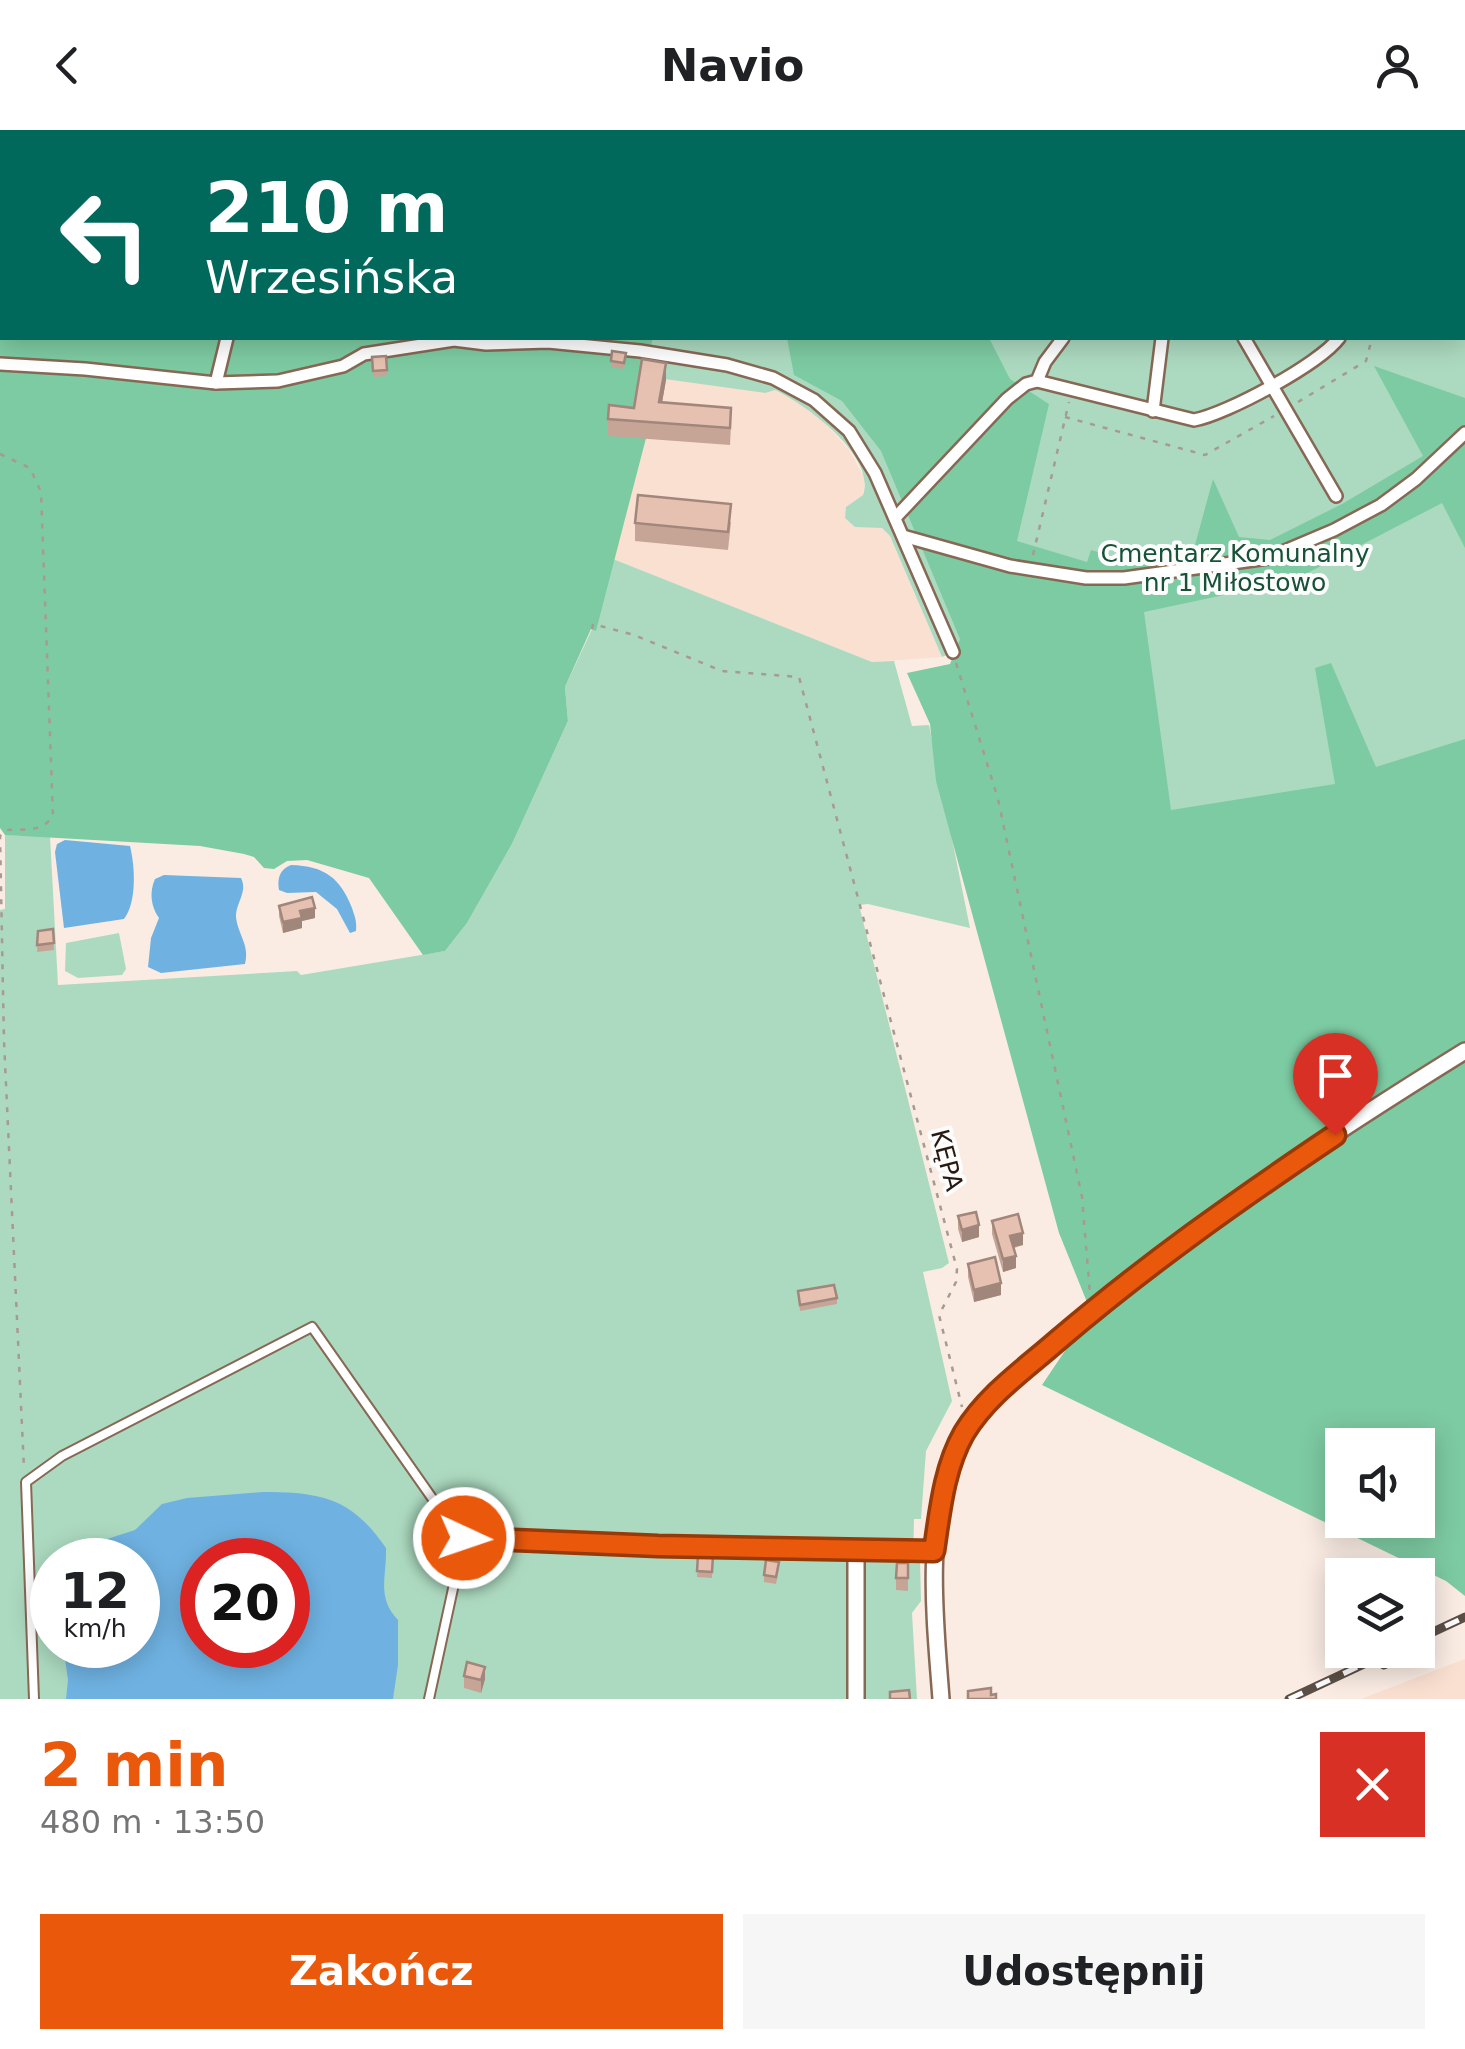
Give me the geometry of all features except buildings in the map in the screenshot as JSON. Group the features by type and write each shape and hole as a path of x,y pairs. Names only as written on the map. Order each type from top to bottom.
{"street":[{"path":"216,382 226,340"},
{"path":"0,364 216,382 278,381 343,366 364,354 448,340"},
{"path":"460,340 640,350 727,365 774,378 814,400 849,431 875,472 952,652"},
{"path":"1037,381 1045,362 1062,340"},
{"path":"1153,411 1162,340"},
{"path":"1245,340 1336,496"},
{"path":"895,518 1007,399 1026,384 1037,381 1194,420 1212,416 1271,384 1330,350 1338,340"},
{"path":"903,536 1030,570 1086,578 1124,578 1282,554 1381,505 1465,433"},
{"path":"941,1699 934,1551 947,1476 967,1428 1010,1380 1139,1272 1244,1194 1465,1051"},
{"path":"856,1699 856,1551 934,1551"}],"lane":[{"path":"34,1699 26,1482 62,1456 312,1327 464,1538 856,1551"},
{"path":"428,1699 464,1538"}],"path":[{"path":"1030,570 1071,391"},
{"path":"0,454 30,468 41,492 53,816 48,824 36,829 6,830 0,836 22,1460 26,1482"},
{"name":"KĘPA","path":"592,629 592,624 634,634 722,671 800,677 957,1269 956,1282 939,1316 967,1428"},
{"path":"952,652 998,798 1082,1197 1091,1312"}],"shaded area":[{"path":"642,376 775,390 824,422 850,451 865,479 863,495 846,507 868,527 882,528 890,536 942,657 872,662 613,559 646,438"},
{"path":"1465,1659 1465,1699 1361,1699 1449,1665"}],"green space":[{"name":"Cmentarz Komunalny nr 1 Miłostowo","path":"0,340 1465,340 1465,810 1195,840 978,641 942,657 890,536 882,528 855,527 845,518 846,507 863,495 864,480 849,448 820,419 775,390 765,393 643,376 646,438 613,559 872,662 894,661 912,726 929,725 970,928 859,905 949,1263 923,1272 952,1401 926,1451 921,1519 914,1519 913,1560 920,1560 921,1601 912,1613 917,1699 0,1699 0,910 5,909 5,835 50,836 58,985 297,971 301,975 445,951 467,923 512,844 568,721 565,687 592,629 597,630 0,437"},
{"path":"0,340 652,340 642,376 646,438 596,631 591,629 565,687 568,721 512,844 467,923 445,951 423,955 369,878 307,860 264,868 254,857 200,846 5,835 0,828"},
{"name":"Cmentarz Komunalny nr 1 Miłostowo","path":"787,340 990,340 1010,379 1049,404 1017,541 1087,562 1091,550 1135,563 1192,556 1213,479 1239,537 1270,540 1342,504 1423,456 1374,366 1465,398 1465,548 1442,503 1294,580 1144,612 1171,810 1335,784 1315,668 1331,663 1376,767 1465,739 1465,1596 1435,1576 1435,1558 1399,1558 1357,1538 1435,1538 1435,1428 1325,1428 1325,1522 1042,1385 1091,1312 1059,1233 936,781 930,724 907,673 950,664 960,639 881,451 842,401 794,375"},
{"path":"119,933 126,969 122,975 78,978 65,971 66,943"}],"water":[{"path":"65,840 130,846 133,894 124,919 64,928 55,852 57,844"},
{"path":"291,865 322,871 336,881 352,908 356,931 350,933 337,909 316,892 279,890 280,874"},
{"path":"164,875 241,878 243,888 236,917 246,951 245,964 161,973 148,967 151,938 159,918 152,889 155,879"},
{"path":"263,1492 302,1494 334,1501 361,1518 386,1548 385,1594 398,1620 393,1699 66,1699 66,1668 160,1668 160,1538 110,1538 135,1530 162,1504 187,1498"}],"railway":[{"path":"1435,1631 1465,1617"},
{"path":"1289,1699 1355,1668"}],"route":[{"path":"464,1538 934,1551 954,1454 967,1428 992,1398 1139,1272 1244,1194 1335,1135"}]}
